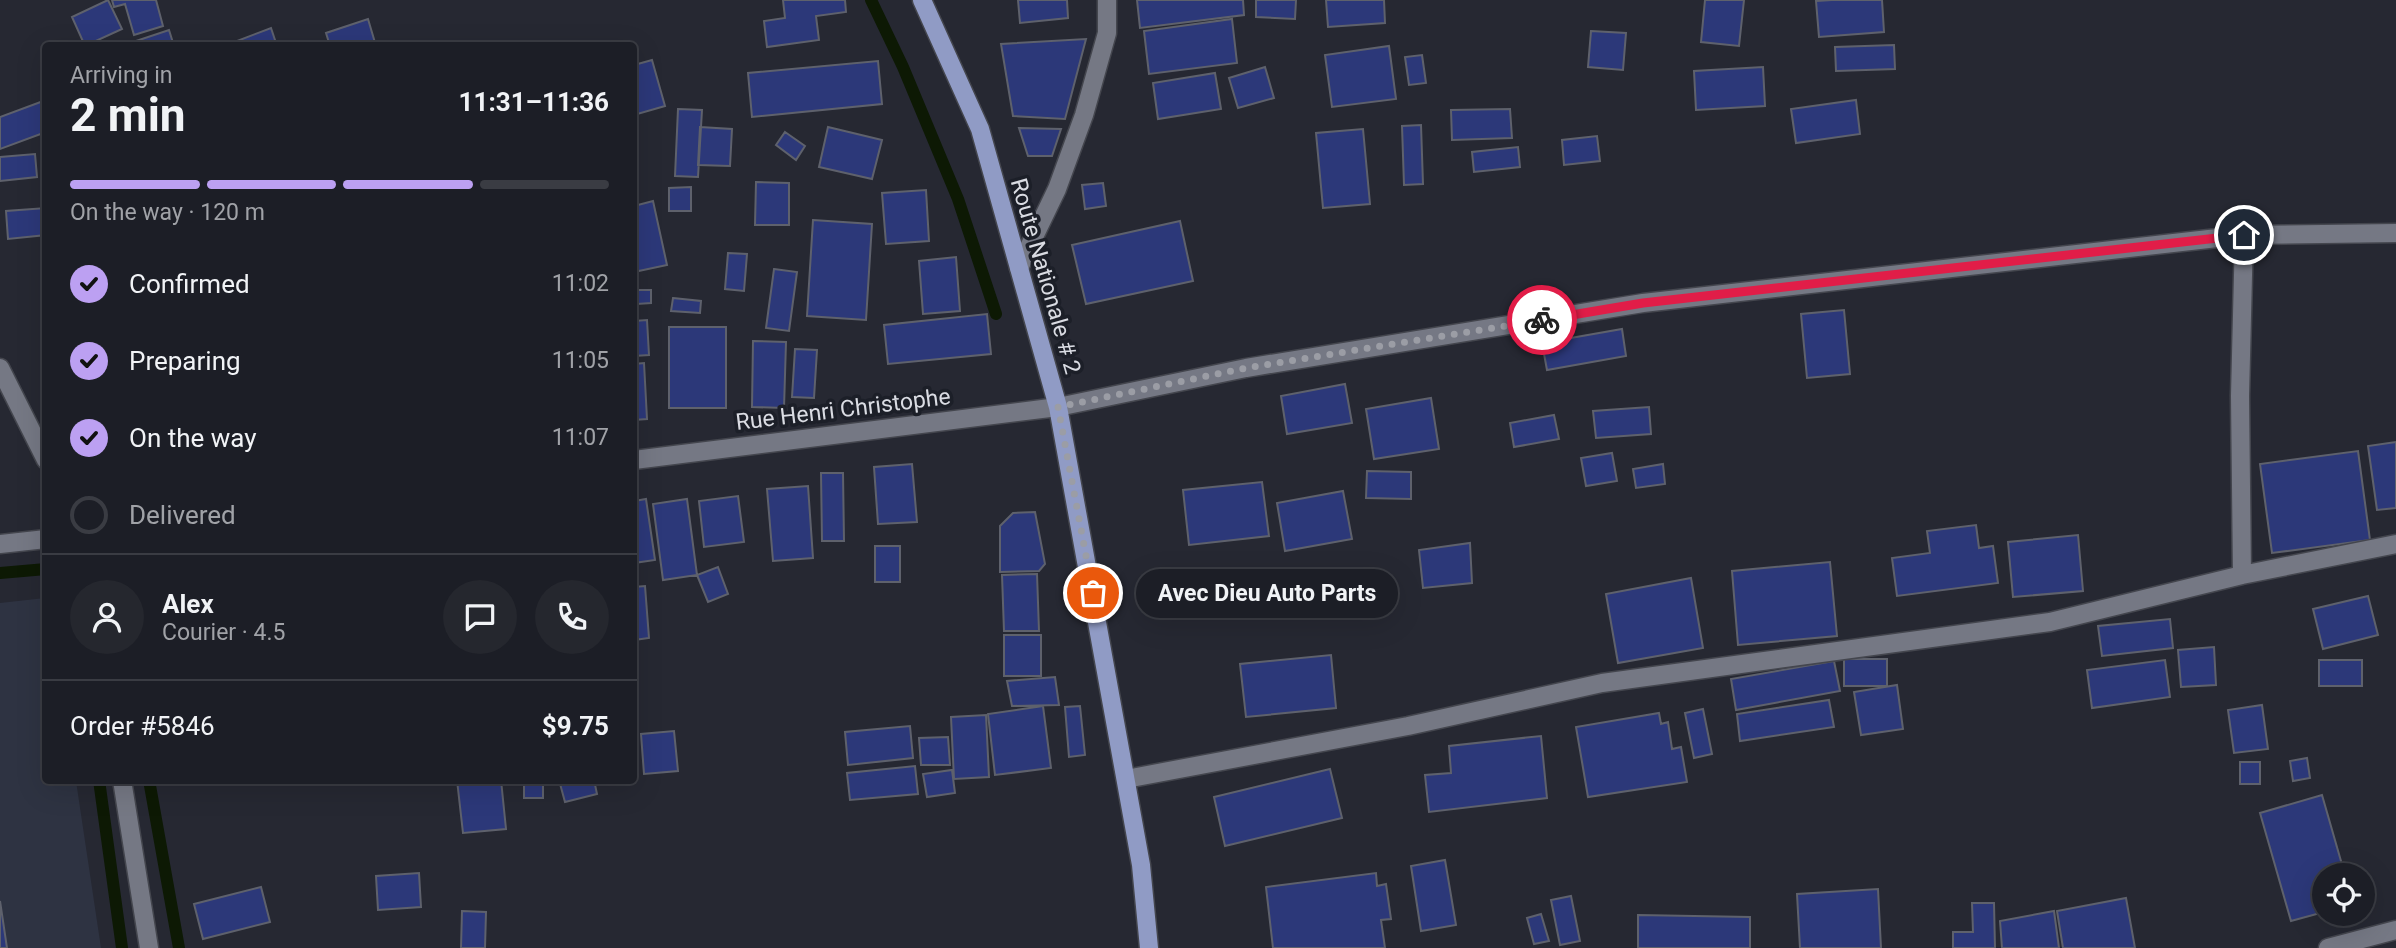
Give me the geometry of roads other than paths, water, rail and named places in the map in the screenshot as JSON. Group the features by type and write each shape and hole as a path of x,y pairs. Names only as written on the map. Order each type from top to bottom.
{"main road":[{"name":"Route Nationale # 2","path":"922,0 980,130 1058,407 1126,779 1140,865 1149,948"}],"street":[{"path":"1018,268 1057,189 1084,115 1107,33 1107,0"},
{"name":"Rue Henri Christophe","path":"637,460 1058,407 1246,368 1643,303 2244,235 2396,233"},
{"path":"2242,575 2240,396 2244,235"},
{"path":"0,368 42,452"},
{"path":"0,544 42,539"},
{"path":"1126,779 1408,726 1602,683 2050,622 2242,575 2396,544"},
{"path":"123,784 149,948"},
{"path":"2328,948 2396,929"}],"waterway":[{"path":"871,0 903,67 958,199 996,314"},
{"path":"0,573 42,569"},
{"path":"100,784 122,948"},
{"path":"150,784 179,948"}],"place":[{"name":"Avec Dieu Auto Parts","path":"1093,593"}]}
